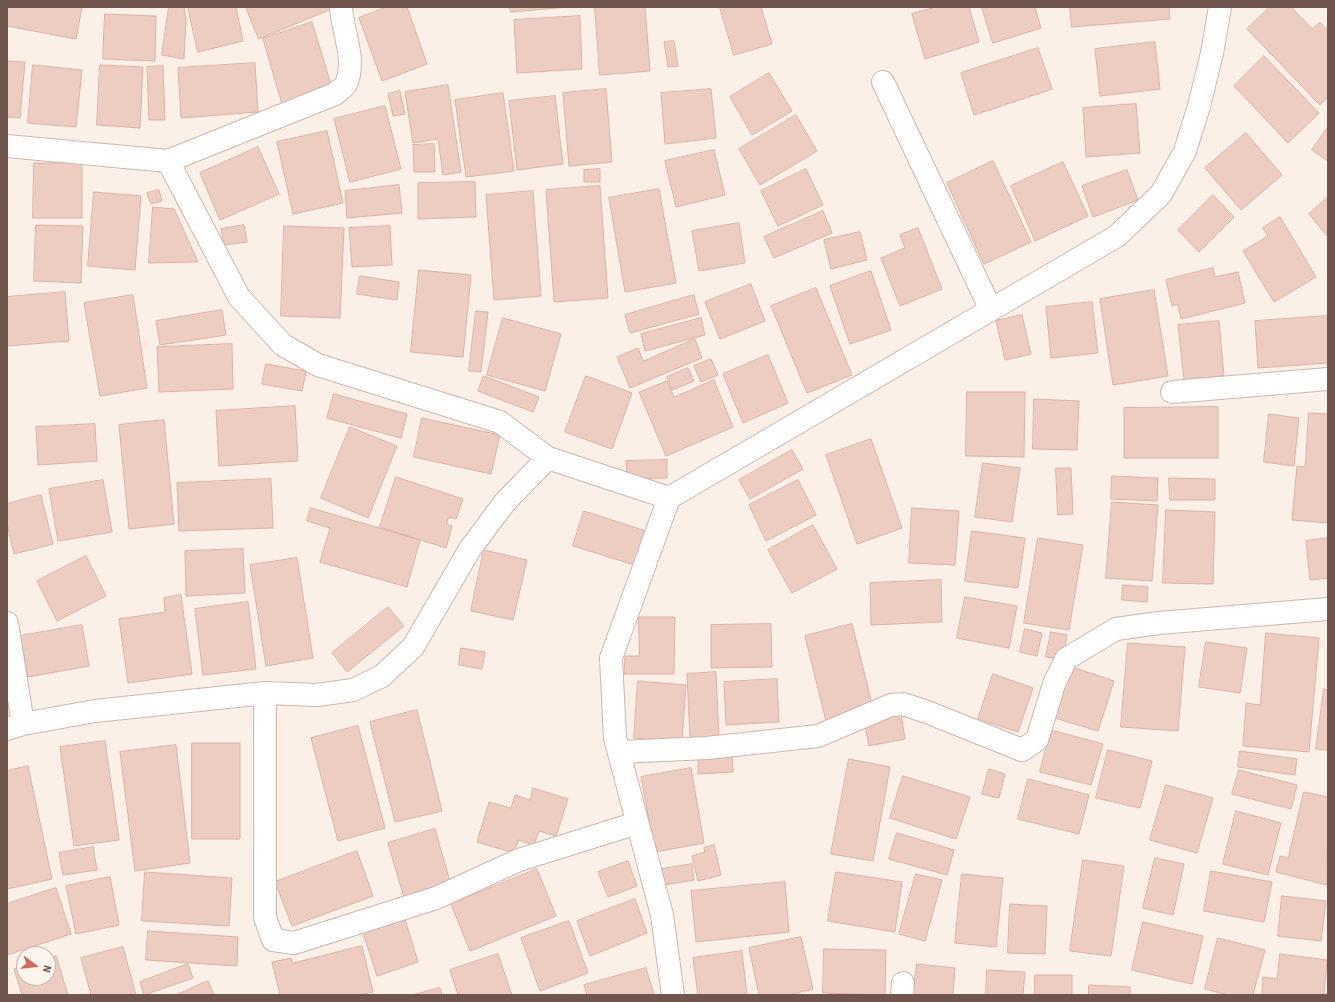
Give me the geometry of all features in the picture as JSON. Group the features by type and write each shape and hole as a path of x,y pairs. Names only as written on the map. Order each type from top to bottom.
{"street":[{"path":"7,146 168,161 335,94 346,85 349,70 349,49 341,7"},
{"path":"673,995 662,916 615,738 611,658 669,498 1117,236 1161,194 1185,151 1199,106 1212,53 1220,7"},
{"path":"883,82 992,310"},
{"path":"168,161 239,297 283,345 318,366 500,422 548,458 669,498"},
{"path":"1172,392 1328,379"},
{"path":"7,623 15,727 95,711 265,693 317,695 353,690 382,676 413,647 470,549 505,502 548,458"},
{"path":"619,752 707,748 818,736 891,705 903,704 1022,750 1037,740 1054,684 1066,659 1116,629 1159,623 1328,609"},
{"path":"265,693 265,917 273,940 294,943 436,898 520,860 637,823"}],"building":[{"path":"7,7 82,7 76,39 7,26"},
{"path":"169,7 184,7 186,19 184,59 162,55"},
{"path":"188,7 236,7 243,41 198,52"},
{"path":"246,7 334,7 334,8 259,39"},
{"path":"387,7 407,7 427,64 382,81 359,18"},
{"path":"510,7 568,7 511,12"},
{"path":"595,7 645,7 650,71 600,75"},
{"path":"720,7 761,7 772,44 734,55"},
{"path":"936,7 969,7 979,42 925,59 912,14"},
{"path":"982,7 1035,7 1041,28 993,43"},
{"path":"1070,7 1169,7 1170,19 1072,27"},
{"path":"1270,7 1291,7 1312,29 1320,22 1328,31 1328,97 1320,105 1247,29"},
{"path":"105,14 156,16 155,61 103,59"},
{"path":"580,16 582,69 517,73 514,20"},
{"path":"312,22 332,88 282,104 263,39"},
{"path":"674,41 678,66 668,67 664,42"},
{"path":"1155,42 1160,89 1100,96 1095,49"},
{"path":"1038,48 1052,89 974,115 961,73"},
{"path":"1264,56 1319,113 1288,143 1234,86"},
{"path":"7,61 25,62 20,118 7,117"},
{"path":"255,63 258,112 181,118 178,68"},
{"path":"33,65 82,70 76,127 28,123"},
{"path":"100,65 143,67 140,128 97,125"},
{"path":"163,66 165,120 149,120 147,67"},
{"path":"769,73 792,111 752,135 730,97"},
{"path":"448,85 461,172 443,175 438,139 413,143 405,92"},
{"path":"606,89 612,162 569,166 563,93"},
{"path":"711,89 716,138 665,144 661,93"},
{"path":"400,91 405,114 393,116 388,94"},
{"path":"503,93 514,171 466,177 455,100"},
{"path":"555,96 563,164 517,170 509,101"},
{"path":"1136,104 1140,153 1086,157 1083,108"},
{"path":"385,106 401,169 350,182 334,119"},
{"path":"796,115 817,151 760,185 739,149"},
{"path":"1328,127 1328,161 1312,150"},
{"path":"327,131 343,203 293,214 277,142"},
{"path":"1246,133 1282,175 1241,210 1205,168"},
{"path":"434,144 435,172 414,172 413,145"},
{"path":"258,147 279,194 220,220 200,173"},
{"path":"714,150 725,195 676,207 665,161"},
{"path":"993,161 1031,242 984,264 947,183"},
{"path":"1063,162 1088,216 1035,241 1011,186"},
{"path":"34,163 82,163 82,218 33,218"},
{"path":"600,169 600,182 584,182 584,170"},
{"path":"806,169 823,205 778,226 761,191"},
{"path":"1127,170 1138,200 1093,217 1082,186"},
{"path":"475,182 476,217 418,219 418,183"},
{"path":"399,185 402,213 347,218 345,191"},
{"path":"600,186 608,298 554,302 546,190"},
{"path":"659,189 676,283 625,292 609,198"},
{"path":"159,190 162,201 151,204 147,193"},
{"path":"533,191 541,296 494,300 486,195"},
{"path":"94,192 141,196 135,270 88,266"},
{"path":"1213,195 1234,217 1199,252 1178,230"},
{"path":"1328,197 1328,237 1309,214"},
{"path":"153,207 174,209 198,262 149,263"},
{"path":"823,211 832,233 774,258 764,237"},
{"path":"1280,217 1316,277 1274,302 1243,251 1268,236 1263,228"},
{"path":"739,223 745,263 699,271 692,231"},
{"path":"36,225 83,226 81,283 34,281"},
{"path":"244,225 247,242 224,245 221,229"},
{"path":"284,226 344,228 340,318 281,316"},
{"path":"390,226 392,265 352,267 349,228"},
{"path":"918,228 942,289 900,306 881,258 905,248 900,235"},
{"path":"860,232 867,260 831,269 824,240"},
{"path":"1213,268 1215,277 1238,272 1245,303 1181,319 1178,304 1172,306 1166,280"},
{"path":"419,270 471,275 463,357 411,352"},
{"path":"871,271 891,330 850,344 830,286"},
{"path":"360,276 399,282 397,300 357,294"},
{"path":"751,284 765,321 720,339 705,302"},
{"path":"816,288 852,375 807,393 771,306"},
{"path":"1154,290 1168,376 1113,385 1100,299"},
{"path":"65,292 69,341 7,346 7,297"},
{"path":"133,295 147,388 100,396 84,303"},
{"path":"694,295 699,314 630,333 625,315"},
{"path":"1092,302 1098,353 1051,358 1046,307"},
{"path":"222,310 226,335 160,345 156,321"},
{"path":"476,311 488,312 481,372 469,371"},
{"path":"1022,315 1031,354 1005,360 996,321"},
{"path":"1328,316 1328,363 1258,368 1255,321"},
{"path":"503,318 561,334 545,391 487,375"},
{"path":"701,318 705,335 645,351 641,334"},
{"path":"1219,321 1224,376 1184,380 1178,325"},
{"path":"695,339 702,358 630,388 617,357 638,348 643,361"},
{"path":"232,344 233,389 159,392 157,347"},
{"path":"768,355 788,403 743,423 723,374"},
{"path":"711,359 718,375 701,382 694,366"},
{"path":"266,364 306,371 302,391 262,384"},
{"path":"688,368 694,381 672,390 667,377"},
{"path":"484,376 539,397 533,412 478,391"},
{"path":"586,376 632,393 612,449 565,432"},
{"path":"714,380 733,427 666,456 639,392 667,381 674,397"},
{"path":"967,392 1025,392 1024,457 966,456"},
{"path":"334,394 407,414 401,438 327,418"},
{"path":"1034,399 1079,401 1077,450 1033,449"},
{"path":"295,406 298,461 219,466 216,411"},
{"path":"1218,407 1218,458 1124,458 1124,408"},
{"path":"1309,413 1328,414 1328,523 1292,520 1297,466 1305,467"},
{"path":"1269,414 1299,418 1294,466 1264,462"},
{"path":"422,418 500,435 491,474 414,457"},
{"path":"164,420 174,524 129,529 119,425"},
{"path":"95,424 97,461 38,465 36,427"},
{"path":"350,427 397,446 368,518 321,498"},
{"path":"871,439 902,528 857,544 826,455"},
{"path":"792,450 803,469 750,499 739,480"},
{"path":"667,460 667,478 627,479 626,461"},
{"path":"983,463 1020,468 1012,522 975,517"},
{"path":"1056,468 1071,468 1073,514 1058,515"},
{"path":"1112,476 1158,478 1157,501 1111,499"},
{"path":"396,477 463,499 456,519 449,517 446,524 452,526 446,548 380,527"},
{"path":"1169,478 1215,479 1215,500 1170,500"},
{"path":"271,479 273,528 179,531 177,483"},
{"path":"103,480 112,532 58,541 49,489"},
{"path":"798,480 816,515 766,541 749,505"},
{"path":"41,495 53,544 14,554 7,524 7,504"},
{"path":"1112,502 1158,505 1152,581 1106,578"},
{"path":"311,508 420,540 407,587 320,562 330,528 307,521"},
{"path":"912,508 959,511 955,565 909,563"},
{"path":"1166,510 1215,512 1213,584 1163,583"},
{"path":"584,511 652,533 641,567 573,546"},
{"path":"813,525 837,569 792,593 768,550"},
{"path":"972,531 1025,538 1018,588 965,581"},
{"path":"1038,538 1083,545 1069,630 1024,623"},
{"path":"1328,538 1328,578 1310,580 1306,541"},
{"path":"243,549 245,593 186,596 185,551"},
{"path":"484,550 527,560 513,620 471,611"},
{"path":"86,556 106,596 57,621 37,581"},
{"path":"297,558 313,658 266,666 250,565"},
{"path":"941,580 942,622 871,625 870,583"},
{"path":"1123,585 1148,587 1147,602 1122,600"},
{"path":"181,595 192,674 128,683 119,619 165,612 164,598"},
{"path":"965,597 1017,606 1009,648 957,638"},
{"path":"248,602 256,669 203,675 195,609"},
{"path":"388,607 404,626 347,672 332,653"},
{"path":"639,617 675,617 674,674 624,674 625,656 639,656"},
{"path":"771,624 772,667 711,668 711,625"},
{"path":"852,624 873,708 826,721 805,636"},
{"path":"82,625 89,666 28,677 20,636"},
{"path":"1025,629 1042,633 1037,656 1020,652"},
{"path":"1051,632 1067,635 1063,660 1046,657"},
{"path":"1266,633 1319,638 1309,752 1243,746 1246,703 1260,705"},
{"path":"1206,642 1247,648 1240,693 1199,687"},
{"path":"1128,643 1185,647 1178,731 1121,727"},
{"path":"461,648 485,652 482,669 459,665"},
{"path":"1072,667 1114,681 1098,731 1055,718"},
{"path":"716,672 719,739 690,740 687,674"},
{"path":"993,674 1033,688 1018,732 978,719"},
{"path":"777,679 779,722 726,725 724,682"},
{"path":"638,681 686,685 682,741 634,738"},
{"path":"1324,689 1328,690 1328,750 1316,749"},
{"path":"417,710 442,811 395,822 370,722"},
{"path":"901,714 905,739 869,746 864,720"},
{"path":"358,726 385,828 338,841 311,738"},
{"path":"1051,730 1103,744 1091,785 1040,772"},
{"path":"105,741 119,840 74,846 60,747"},
{"path":"192,743 240,743 240,839 192,839"},
{"path":"176,745 190,863 135,871 120,752"},
{"path":"1108,750 1152,761 1140,808 1096,798"},
{"path":"1240,751 1297,759 1295,775 1238,767"},
{"path":"732,755 733,772 698,774 698,757"},
{"path":"849,759 890,767 873,861 831,854"},
{"path":"28,766 52,879 7,889 7,771"},
{"path":"691,768 704,843 655,852 641,777"},
{"path":"989,769 1005,774 999,798 982,794"},
{"path":"1239,770 1297,785 1291,809 1232,794"},
{"path":"903,776 970,797 956,839 890,818"},
{"path":"1028,779 1089,795 1079,834 1018,819"},
{"path":"1166,785 1213,798 1197,853 1150,840"},
{"path":"533,788 568,799 556,836 539,831 534,845 518,840 514,853 477,842 489,802 511,808 515,795 530,800"},
{"path":"1304,792 1328,797 1327,885 1276,872 1280,856 1288,858"},
{"path":"1236,811 1281,823 1268,875 1223,864"},
{"path":"435,829 451,885 404,898 388,843"},
{"path":"897,833 954,850 947,875 889,859"},
{"path":"714,845 721,875 698,881 692,856 705,852 704,848"},
{"path":"93,847 97,870 63,875 59,853"},
{"path":"357,851 373,896 292,926 275,882"},
{"path":"1155,858 1184,864 1173,915 1143,908"},
{"path":"1083,860 1124,866 1111,956 1070,951"},
{"path":"628,861 637,886 608,897 598,872"},
{"path":"692,864 694,880 664,885 662,869"},
{"path":"537,869 556,916 470,951 451,904"},
{"path":"1211,871 1272,882 1264,922 1204,911"},
{"path":"145,872 232,878 229,926 142,921"},
{"path":"836,872 902,882 895,932 828,921"},
{"path":"916,874 942,880 925,941 899,934"},
{"path":"962,874 1003,878 996,947 955,943"},
{"path":"110,877 119,925 76,934 66,886"},
{"path":"785,882 789,932 696,942 691,891"},
{"path":"56,888 71,934 34,946 16,946 16,952 7,955 7,904"},
{"path":"1282,896 1326,901 1321,941 1278,936"},
{"path":"635,899 647,933 590,956 577,921"},
{"path":"1010,904 1047,906 1045,954 1008,953"},
{"path":"405,919 418,962 377,976 363,933"},
{"path":"569,921 588,973 540,991 521,938"},
{"path":"1143,922 1203,936 1192,984 1132,970"},
{"path":"148,931 238,937 237,966 146,960"},
{"path":"801,937 813,989 789,995 759,995 749,948"},
{"path":"1218,938 1265,950 1253,995 1228,995 1205,989"},
{"path":"362,946 373,992 359,995 280,995 272,962 291,958 292,963"},
{"path":"123,947 136,995 91,995 81,958"},
{"path":"824,949 886,950 885,995 823,993"},
{"path":"742,951 747,995 698,995 693,958"},
{"path":"498,954 512,995 458,995 450,970"},
{"path":"1280,954 1327,960 1324,995 1262,995 1263,977 1277,979"},
{"path":"56,956 68,995 22,995 19,986 56,986"},
{"path":"188,964 193,978 144,995 140,982"},
{"path":"917,964 955,968 953,995 913,995"},
{"path":"646,968 654,995 587,995 584,985"},
{"path":"987,970 1025,972 1023,995 986,995"},
{"path":"1035,975 1072,975 1072,995 1035,995"},
{"path":"208,981 214,995 176,995"},
{"path":"1089,985 1130,987 1130,995 1089,995"},
{"path":"440,988 442,995 413,995"}]}
